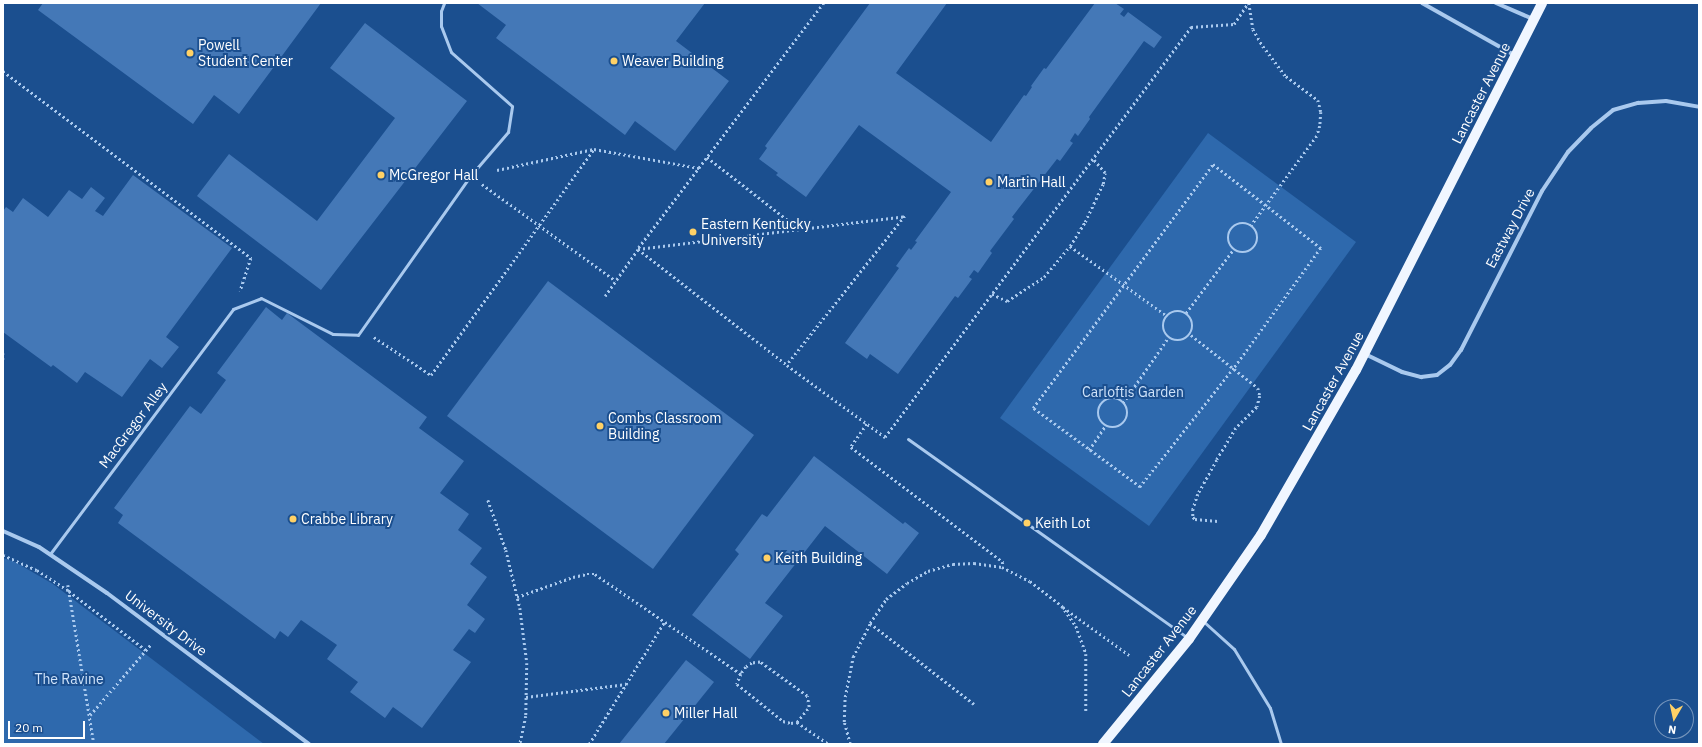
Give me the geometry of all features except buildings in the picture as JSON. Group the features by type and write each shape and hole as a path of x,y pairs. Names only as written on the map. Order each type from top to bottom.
{"main road":[{"name":"Lancaster Avenue","path":"1103,744 1190,639 1261,535 1364,353 1542,3"}],"street":[{"path":"1422,3 1516,56"},
{"path":"1496,3 1534,19"},
{"name":"Eastway Drive","path":"1364,353 1402,372 1421,378 1437,375 1450,365 1461,350 1542,190 1568,152 1591,128 1613,110 1638,103 1666,101 1699,107"},
{"name":"University Drive","path":"3,531 39,546 64,562 309,744"}],"lane":[{"path":"234,309 260,298 332,334 358,335 471,175 508,132 512,106 451,52 441,26 441,11 444,3"},
{"name":"MacGregor Alley","path":"50,554 234,309"},
{"path":"908,439 1190,639"},
{"path":"1202,620 1234,649 1270,708 1281,744"}],"path":[{"path":"605,296 699,168 824,3"},
{"path":"638,250 787,365 885,437 1191,27 1234,24 1249,3"},
{"path":"1249,3 1252,29 1263,46 1286,76 1318,100 1321,112 1320,126 1317,136 1251,226"},
{"path":"3,71 251,258 234,309"},
{"path":"362,329 431,376 540,227 594,149"},
{"path":"471,175 594,149 699,168"},
{"path":"707,158 799,229"},
{"path":"992,294 1007,302 1044,277 1070,246 1085,222 1103,184 1105,173 1093,159"},
{"path":"1213,164 1267,206 1321,248 1234,368 1140,487 1033,408 1213,164"},
{"path":"471,175 540,227 616,280"},
{"path":"638,250 905,216 787,365"},
{"path":"1237,224 1247,224 1251,226 1257,233 1258,238 1255,248 1251,251 1242,253 1233,250 1228,241 1229,231 1237,224"},
{"path":"1070,246 1167,316"},
{"path":"1186,313 1233,250"},
{"path":"1176,311 1186,313 1192,320 1193,330 1191,335 1183,341 1178,342 1168,338 1162,325 1167,316 1176,311"},
{"path":"1191,335 1258,388 1260,396 1257,407 1236,428 1198,494 1193,509 1193,517 1195,519 1218,521"},
{"path":"1123,403 1168,338"},
{"path":"3,353 3,360"},
{"path":"1109,399 1119,400 1123,403 1126,406 1127,415 1123,423 1115,428 1105,426 1101,422 1098,413 1101,404 1109,399"},
{"path":"867,424 852,447 1003,562 1002,567"},
{"path":"1088,450 1105,426"},
{"path":"488,500 506,550 517,597 527,663 526,716 520,744"},
{"path":"3,555 37,570 69,591 146,650 89,715"},
{"path":"64,562 94,744"},
{"path":"850,744 844,722 845,697 853,656 870,623 886,599 907,583 928,571 953,564 974,563 1002,567 1030,581 1129,655"},
{"path":"517,597 573,577 595,574 741,674"},
{"path":"1062,606 1076,626 1086,654 1086,712"},
{"path":"589,744 665,621"},
{"path":"870,623 974,704"},
{"path":"760,662 807,696 809,707 797,722 791,723 784,720 737,684 746,667 752,663 760,662"},
{"path":"526,697 626,684"},
{"path":"797,722 828,744"}],"green space":[{"name":"Carloftis Garden","path":"1208,133 1356,242 1149,526 1000,418"},
{"name":"The Ravine","path":"3,558 15,562 53,584 264,744 3,744"}],"place":[{"name":"Powell Student Center","path":"190,53"},
{"name":"Weaver Building","path":"614,61"},
{"name":"McGregor Hall","path":"381,175"},
{"name":"Martin Hall","path":"989,182"},
{"name":"Eastern Kentucky University","path":"693,232"},
{"name":"Combs Classroom Building","path":"600,426"},
{"name":"Crabbe Library","path":"293,519"},
{"name":"Keith Lot","path":"1027,523"},
{"name":"Keith Building","path":"767,558"},
{"name":"Miller Hall","path":"666,713"}]}
